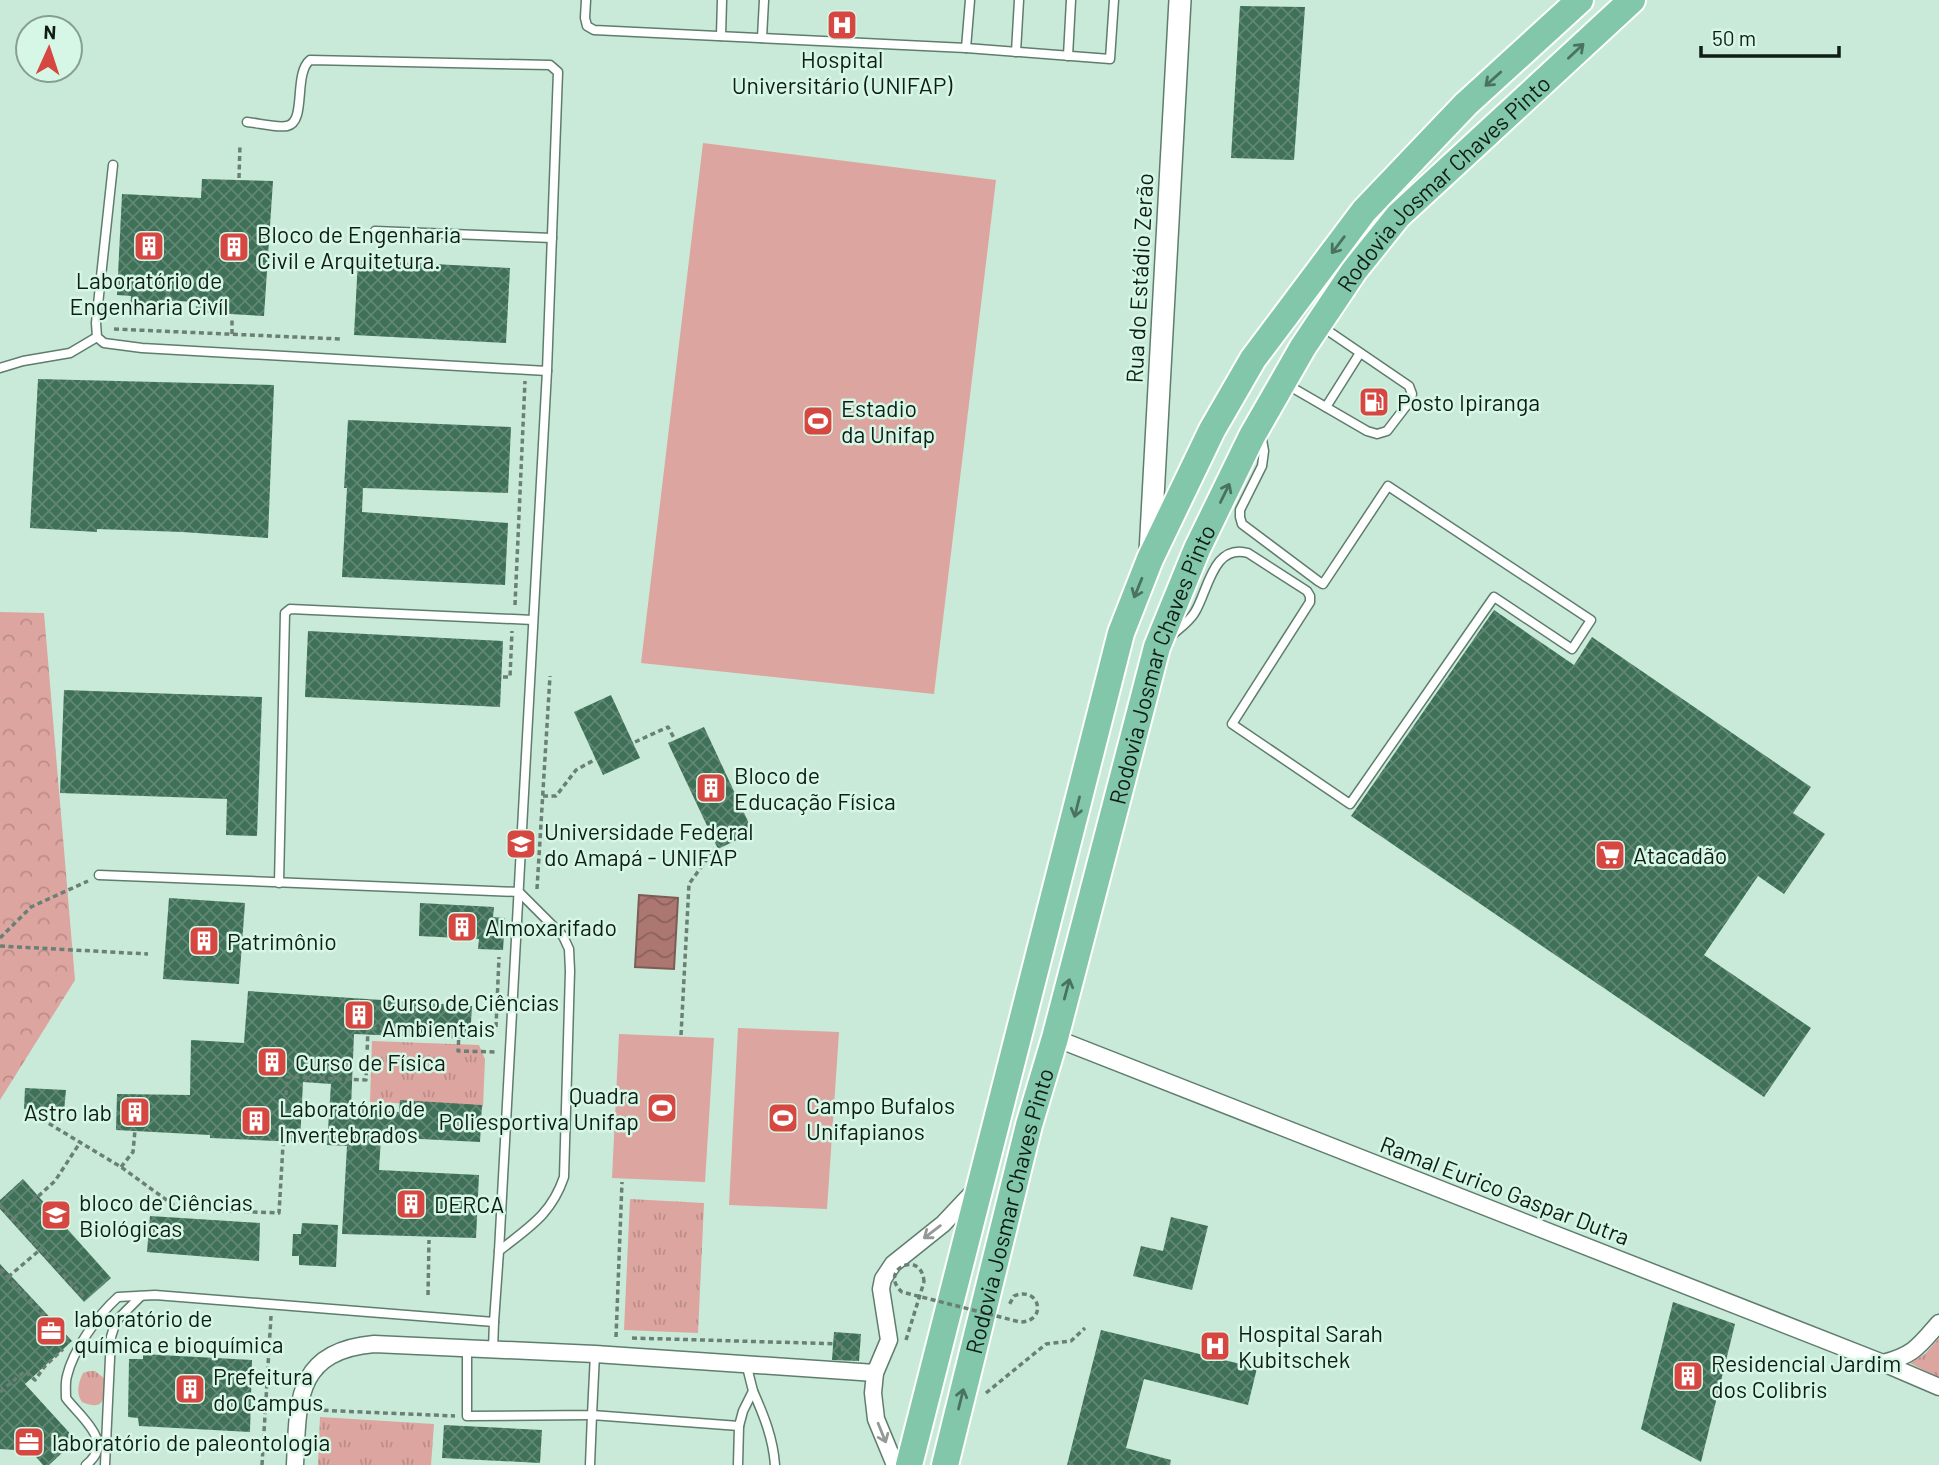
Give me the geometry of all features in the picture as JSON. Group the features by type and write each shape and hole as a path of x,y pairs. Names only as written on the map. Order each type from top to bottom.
{"main road":[{"name":"Rodovia Josmar Chaves Pinto","path":"909,1465 1121,633 1150,559 1212,430 1253,359 1364,211 1466,104 1580,0"},
{"name":"Rodovia Josmar Chaves Pinto","path":"945,1465 1029,1125 1055,1038 1157,648 1197,549 1259,424 1318,324 1354,271 1398,216 1632,0"}],"street":[{"name":"Rua do Estádio Zerão","path":"1150,559 1180,0"},
{"name":"Ramal Eurico Gaspar Dutra","path":"1055,1038 1939,1387"},
{"path":"895,1465 876,1419 873,1393 875,1373 889,1340 881,1289 883,1279 893,1264 943,1224 981,1184"},
{"path":"1883,1363 1902,1358 1917,1349 1939,1322"},
{"path":"295,1465 298,1408 308,1378 336,1352 356,1345 595,1354 875,1373"}],"lane":[{"path":"586,0 587,26 594,30 966,48 1110,59 1114,0"},
{"path":"721,36 722,0"},
{"path":"762,38 764,0"},
{"path":"966,48 970,0"},
{"path":"1016,52 1019,0"},
{"path":"1068,56 1071,0"},
{"path":"247,122 286,127 293,124 298,117 301,75 310,60 550,65 558,72 547,371 493,1349"},
{"path":"113,165 96,323 97,337 104,343 142,348 547,371"},
{"path":"375,231 551,238"},
{"path":"1283,383 1367,431 1377,434 1387,431 1410,401 1412,394 1409,386 1318,324"},
{"path":"0,368 71,353 97,337"},
{"path":"1326,407 1360,352"},
{"path":"1157,648 1197,610 1217,563 1225,555 1242,551 1248,553 1307,591 1310,602 1232,724 1350,804 1494,597 1572,649 1591,620 1388,486 1324,584 1318,581 1242,524 1240,510 1262,466 1264,451 1259,424"},
{"path":"279,883 285,613 290,609 533,620"},
{"path":"99,875 519,892 563,936 569,949 564,1177 545,1214 499,1251"},
{"path":"86,1465 92,1460 98,1444 95,1432 65,1398 67,1376 77,1350 107,1307 118,1297 155,1295 494,1322"},
{"path":"105,1465 111,1337 116,1321 141,1296"},
{"path":"467,1349 467,1416 592,1415 739,1426"},
{"path":"590,1465 595,1354"},
{"path":"746,1363 753,1391 769,1428 775,1465"},
{"path":"738,1465 739,1426 753,1391"}],"path":[{"path":"239,178 240,144"},
{"path":"232,317 232,334"},
{"path":"114,329 340,339"},
{"path":"515,605 525,379"},
{"path":"503,677 510,677 512,632"},
{"path":"537,889 550,676"},
{"path":"635,742 668,727 674,738"},
{"path":"543,796 556,796 576,770 596,760"},
{"path":"681,1035 689,884 715,848"},
{"path":"0,938 31,907 99,875"},
{"path":"0,946 148,954"},
{"path":"41,1110 43,1120 121,1167 179,1209 279,1213 287,1077 366,1080 368,1028 459,1034 458,1051 496,1052"},
{"path":"121,1167 133,1152 135,1130"},
{"path":"13,1220 55,1181 81,1141"},
{"path":"616,1337 622,1182"},
{"path":"0,1205 84,1297"},
{"path":"428,1295 429,1240"},
{"path":"8,1277 41,1249"},
{"path":"924,1282 922,1272 915,1265 900,1267 895,1275 895,1285 902,1292 1020,1322 1030,1321 1038,1310 1036,1300 1024,1293 1014,1296 1009,1305"},
{"path":"0,1269 70,1342 45,1366 35,1380 25,1371 0,1392"},
{"path":"986,1383 982,1396 1046,1344 1072,1341 1086,1328"},
{"path":"298,1408 467,1416"}],"green space":[{"name":"Estadio da Unifap","path":"703,143 996,180 934,694 641,663"},
{"path":"0,612 44,613 75,980 0,1100"},
{"name":"Campo Bufalos Unifapianos","path":"738,1028 839,1032 827,1209 729,1205"},
{"name":"Quadra Poliesportiva Unifap","path":"619,1034 714,1038 705,1182 612,1178"},
{"path":"372,1041 479,1045 485,1059 483,1107 370,1102"},
{"path":"630,1199 704,1203 698,1333 624,1330"},
{"path":"1939,1338 1939,1378 1910,1363 1925,1354"},
{"path":"89,1371 95,1371 105,1379 100,1404 82,1402 79,1395 81,1377"},
{"path":"320,1417 434,1424 431,1465 318,1465"}],"water":[{"path":"639,895 678,898 674,969 635,967"}],"building":[{"path":"1240,6 1305,7 1294,160 1231,158"},
{"path":"202,179 273,181 264,316 196,312 196,302 160,300 159,311 130,309 131,296 117,295 122,194 201,198"},
{"path":"358,260 510,268 506,343 354,335"},
{"path":"38,379 274,385 268,538 183,532 97,529 97,532 30,528"},
{"path":"348,420 511,427 508,493 363,488 362,512 508,523 505,585 342,577"},
{"name":"Atacadão","path":"1494,610 1574,665 1592,637 1811,787 1793,813 1825,834 1784,894 1758,876 1704,955 1811,1028 1764,1097 1351,816"},
{"path":"308,631 503,641 500,707 305,697"},
{"path":"64,690 262,697 257,836 226,835 227,799 60,793"},
{"path":"611,695 640,758 603,775 574,712"},
{"name":"Bloco de Educação Física","path":"704,727 753,832 718,849 668,743"},
{"name":"Patrimônio","path":"169,898 245,903 239,984 163,979"},
{"name":"Almoxarifado","path":"420,903 494,907 493,917 505,918 503,950 478,949 479,939 419,936"},
{"path":"248,991 472,1006 470,1039 354,1034 351,1108 399,1112 400,1100 482,1105 480,1142 381,1137 379,1170 479,1175 476,1238 342,1234 347,1146 327,1145 331,1084 303,1082 300,1142 116,1130 117,1094 190,1095 191,1040 244,1043"},
{"path":"25,1088 66,1090 64,1111 24,1109"},
{"path":"23,1179 111,1278 84,1302 0,1209 0,1200"},
{"path":"150,1216 260,1223 259,1261 147,1252"},
{"path":"1171,1217 1208,1226 1192,1290 1133,1276 1141,1246 1163,1251"},
{"path":"302,1223 338,1225 336,1267 299,1265 299,1256 292,1256 293,1234 301,1234"},
{"path":"0,1264 72,1341 25,1384 76,1440 49,1465 43,1465 31,1451 0,1449"},
{"name":"Residencial Jardim dos Colibris","path":"1673,1302 1735,1324 1701,1462 1641,1429"},
{"path":"1101,1330 1257,1368 1248,1405 1144,1379 1126,1448 1171,1460 1170,1465 1067,1465"},
{"path":"834,1332 861,1334 859,1361 832,1360"},
{"name":"Prefeitura do Campus","path":"143,1354 252,1360 250,1432 139,1426 138,1418 128,1417 129,1359 143,1359"},
{"path":"444,1425 542,1430 540,1463 442,1458"}],"place":[{"name":"Hospital Universitário (UNIFAP)","path":"842,25"},
{"name":"Laboratório de Engenharia Civíl","path":"149,246"},
{"name":"Bloco de Engenharia Civil e Arquitetura.","path":"234,247"},
{"name":"Posto Ipiranga","path":"1374,402"},
{"name":"Estadio da Unifap","path":"818,421"},
{"name":"Bloco de Educação Física","path":"711,788"},
{"name":"Universidade Federal do Amapá - UNIFAP","path":"521,844"},
{"name":"Atacadão","path":"1610,855"},
{"name":"Almoxarifado","path":"462,927"},
{"name":"Patrimônio","path":"204,941"},
{"name":"Curso de Ciências Ambientais","path":"359,1015"},
{"name":"Curso de Física","path":"272,1062"},
{"name":"Quadra Poliesportiva Unifap","path":"662,1108"},
{"name":"Astro lab","path":"135,1112"},
{"name":"Campo Bufalos Unifapianos","path":"783,1118"},
{"name":"Laboratório de Invertebrados","path":"256,1121"},
{"name":"DERCA","path":"411,1204"},
{"name":"bloco de Ciências Biológicas","path":"56,1215"},
{"name":"laboratório de química e bioquímica","path":"51,1331"},
{"name":"Hospital Sarah Kubitschek","path":"1215,1346"},
{"name":"Residencial Jardim dos Colibris","path":"1688,1376"},
{"name":"Prefeitura do Campus","path":"190,1389"},
{"name":"laboratório de paleontologia","path":"29,1442"}]}
